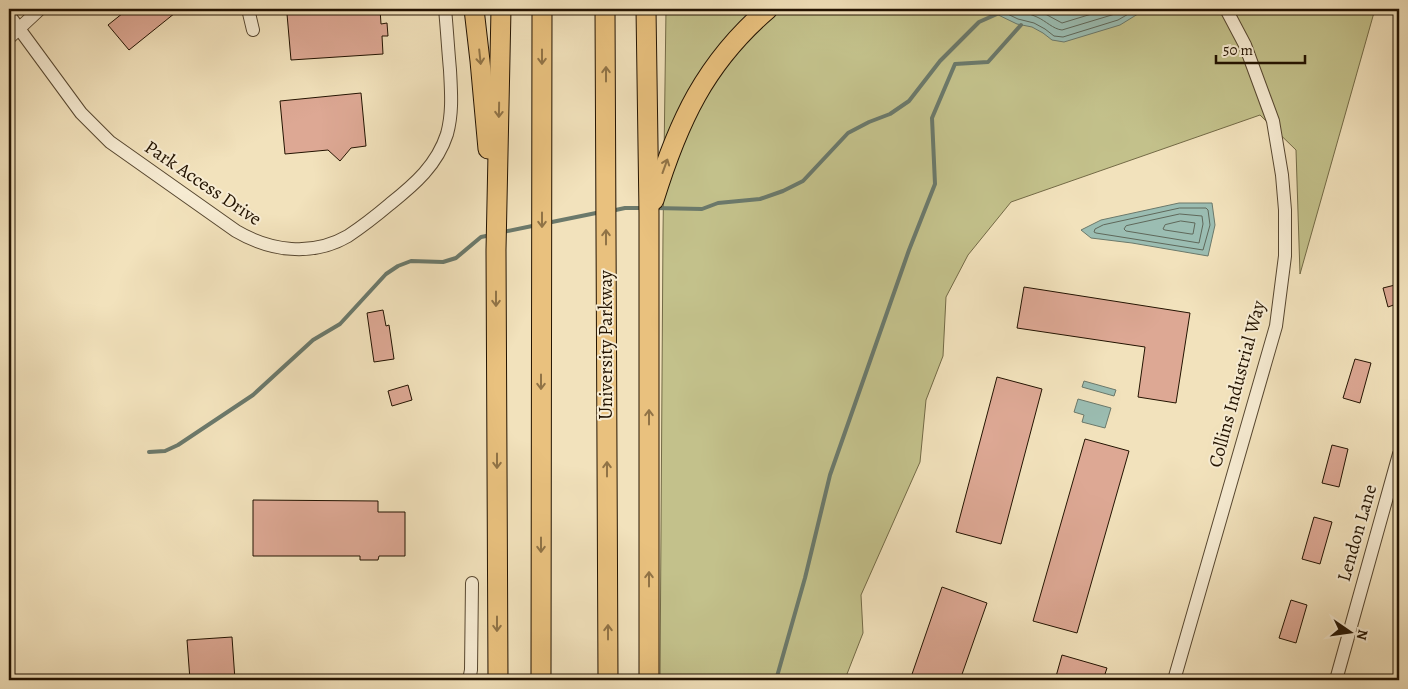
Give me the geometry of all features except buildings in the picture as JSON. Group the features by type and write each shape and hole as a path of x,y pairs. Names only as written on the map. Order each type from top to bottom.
{"highway":[{"path":"474,9 496,250"},
{"path":"498,680 496,250 501,9"},
{"path":"542,9 542,680"},
{"name":"University Parkway","path":"606,9 608,680"},
{"path":"646,9 649,213 649,680"},
{"path":"649,213 681,125 696,95 712,69 730,46 752,22 768,9"}],"street":[{"path":"9,38 40,9"},
{"path":"248,9 253,30"},
{"name":"Park Access Drive","path":"9,15 82,113 110,142 246,237 256,242 290,250 320,247 346,236 364,225 412,186 436,158 447,133 452,104 445,9"},
{"name":"Collins Industrial Way","path":"1174,680 1276,326 1285,256 1282,175 1272,121 1244,45 1226,9"},
{"name":"Lendon Lane","path":"1336,680 1399,454"},
{"path":"469,680 471,670 472,583"}],"shaded area":[{"path":"666,9 1375,9 1300,274 1296,150 1260,115 1011,202 968,255 946,297 943,356 926,400 920,462 861,595 863,633 844,680 660,680"}],"water":[{"path":"990,9 1146,9 1120,25 1064,42 1052,40 1032,27 1017,24 990,11"},
{"path":"1179,203 1212,203 1215,225 1208,256 1091,238 1081,230 1101,220"},
{"path":"1084,381 1116,390 1114,396 1082,387"},
{"path":"1078,399 1111,408 1105,428 1082,422 1084,415 1074,412"}],"waterway":[{"path":"655,208 702,209 718,203 760,199 783,191 803,181 848,133 890,114 909,101 940,61 979,22 997,14"},
{"path":"776,680 805,578 830,475 909,250 935,184 932,118 955,64 988,62 1021,25"},
{"path":"611,211 625,208 643,208"},
{"path":"547,223 601,212"},
{"path":"503,232 537,225"},
{"path":"149,452 165,451 178,445 253,395 313,340 340,324 386,274 398,266 411,261 443,262 456,258 481,237 491,235"}]}
